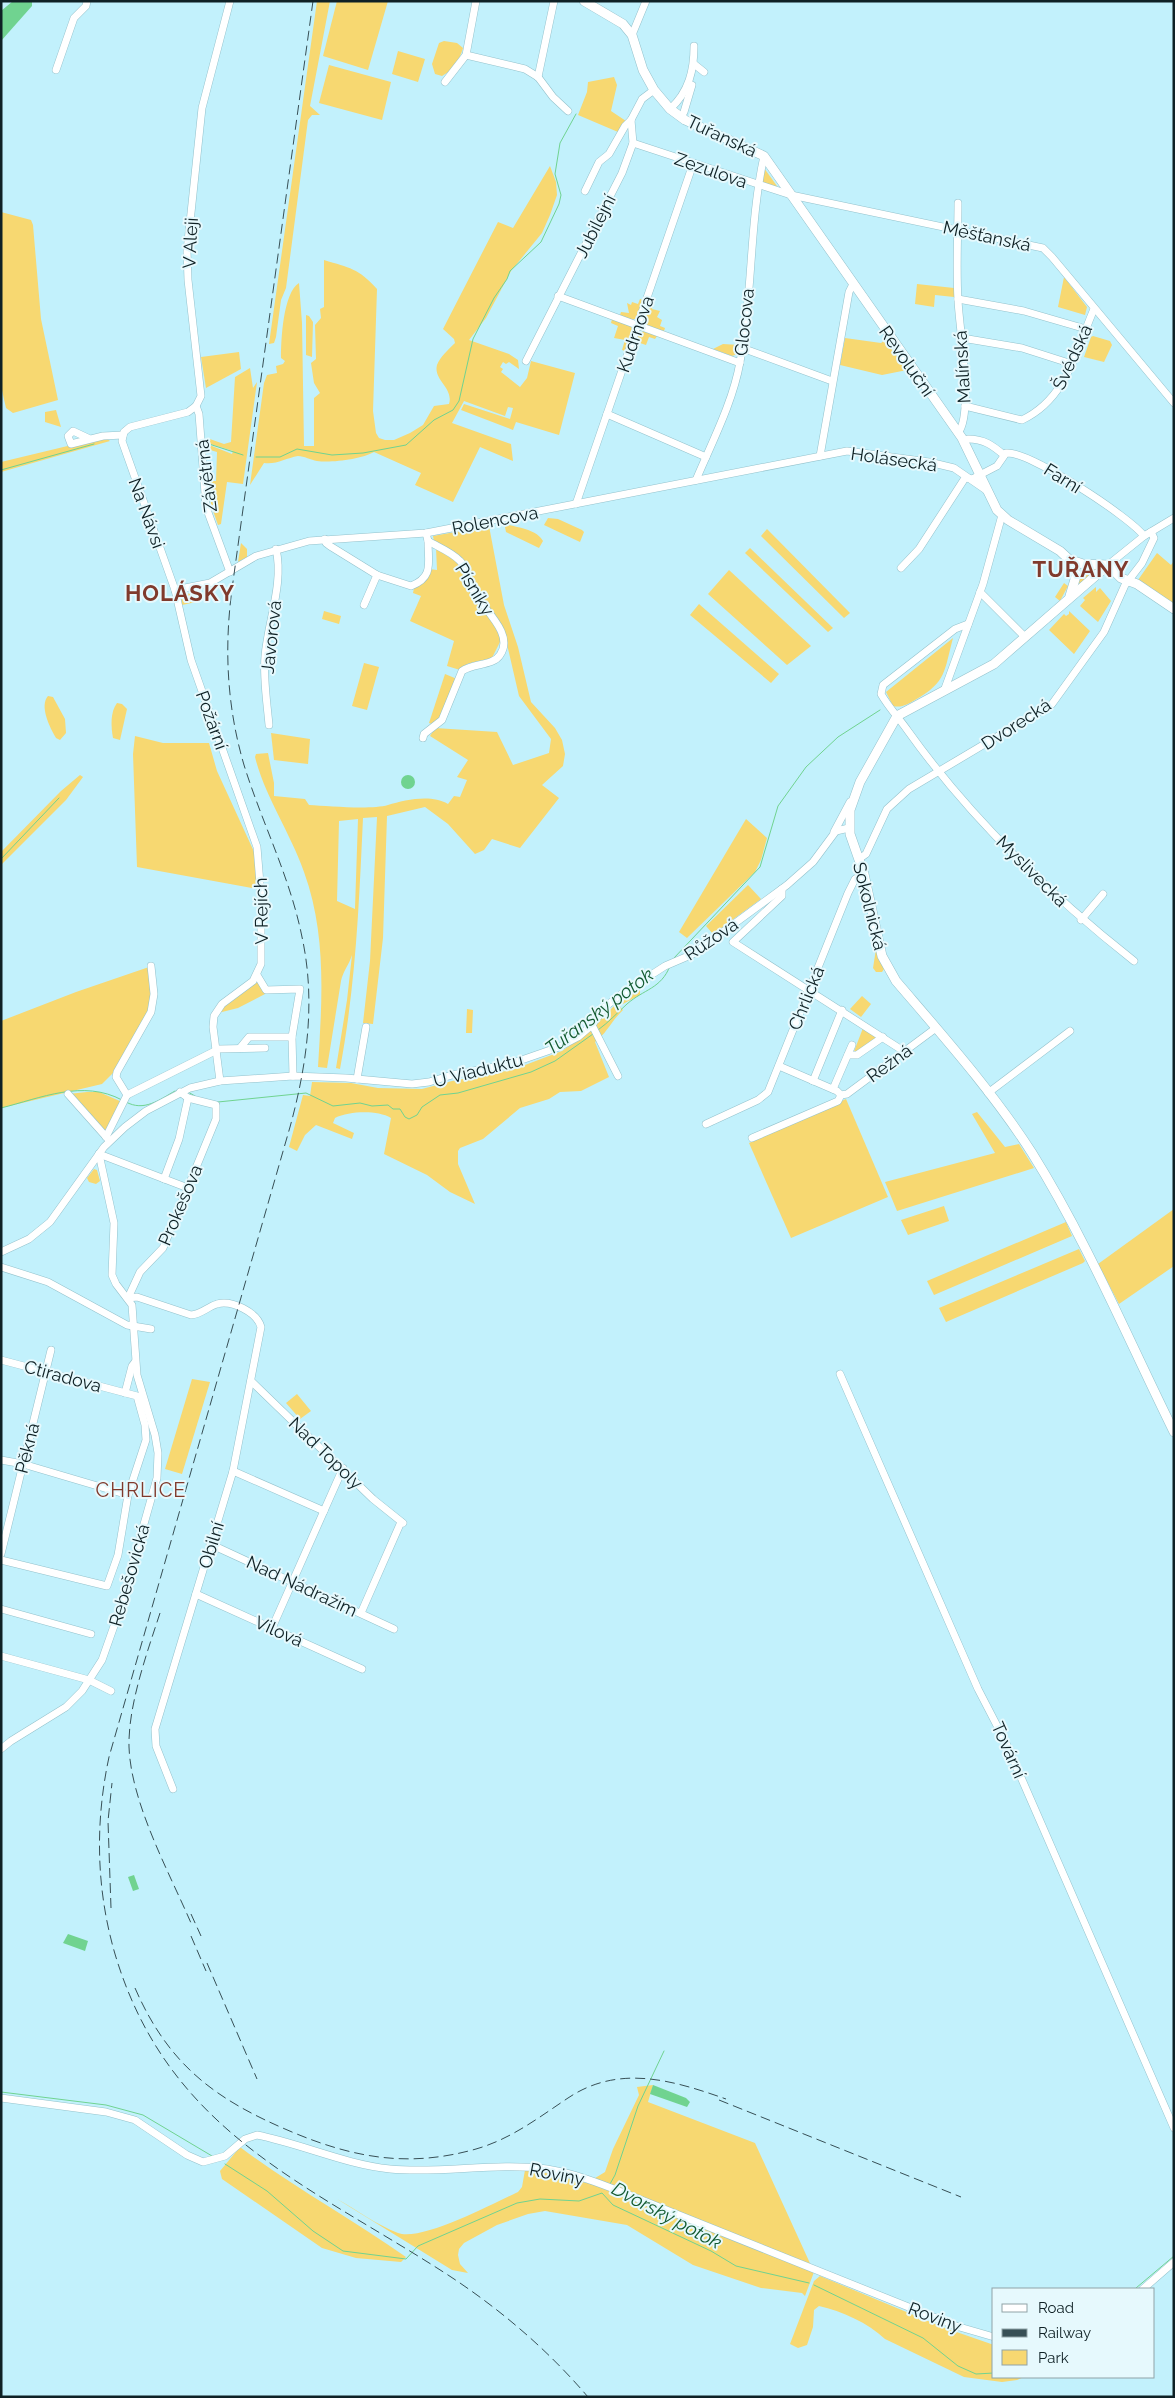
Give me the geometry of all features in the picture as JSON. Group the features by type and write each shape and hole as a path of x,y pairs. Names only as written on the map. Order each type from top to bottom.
{"main road":[{"path":"584,1 623,24 632,35"},
{"name":"Tuřanská","path":"632,35 643,70 654,90 670,109 685,120 764,156 853,284"},
{"name":"Revoluční","path":"853,284 963,437 986,490 993,504 1002,515"},
{"path":"1002,515 1069,559 1083,564 1108,565 1127,581 1137,584 1174,609"},
{"path":"1068,600 1076,576 1075,566 1069,559"},
{"path":"897,716 994,664 1108,565"},
{"name":"Sokolnická","path":"897,716 890,725 853,798 849,828 864,874 884,961 896,981 988,1093 1031,1151 1072,1224 1174,1432"}],"street":[{"path":"56,70 74,18 86,6 87,1"},
{"name":"V Aleji","path":"196,406 201,393 187,271 188,242 202,108 230,1"},
{"path":"445,82 466,55 476,1"},
{"path":"538,77 554,1"},
{"path":"632,35 646,1"},
{"path":"670,109 685,92 694,64 694,46"},
{"path":"466,55 525,70 538,77 553,97 568,111"},
{"path":"694,64 704,72"},
{"path":"684,112 694,78 690,76"},
{"name":"Jubilejní","path":"526,361 622,173 632,143 632,120 642,99 654,90"},
{"path":"584,191 600,162 609,154 625,126 632,120"},
{"name":"Zezulova","path":"632,143 757,186 791,195"},
{"name":"Glocova","path":"696,480 727,406 740,363 757,186 764,156"},
{"name":"Kudrnova","path":"576,504 693,164"},
{"name":"Měšťanská","path":"791,195 1043,248 1174,403"},
{"name":"Malínská","path":"958,203 958,300 965,406 962,428 963,437"},
{"path":"820,456 832,381 850,288 853,284"},
{"path":"558,296 740,363"},
{"path":"958,300 1024,311 1086,329"},
{"name":"Švédská","path":"965,406 1022,420 1052,400 1066,380 1094,309"},
{"path":"962,338 1022,348 1072,364"},
{"path":"742,348 832,381"},
{"path":"90,439 123,435 130,426 186,413 196,406"},
{"name":"Závětrná","path":"196,406 199,414 206,507 228,569"},
{"path":"607,414 706,457"},
{"name":"Na Návsi","path":"123,435 123,448 175,590"},
{"path":"901,568 919,550 965,478 972,479 997,466 1004,455 988,442 963,437"},
{"name":"Holásecká","path":"820,456 847,451 929,462 954,468 965,478 986,490"},
{"name":"Farní","path":"1004,455 1010,452 1038,462 1133,524 1144,536"},
{"name":"Rolencova","path":"175,590 210,583 228,569 276,549 325,539 426,533 820,456"},
{"path":"944,691 980,592 1002,515"},
{"path":"1108,565 1144,536 1174,518"},
{"name":"Dvorecká","path":"859,859 866,853 887,809 909,789 1052,704 1104,632 1127,581 1146,557 1154,538 1152,532"},
{"path":"325,539 326,543 330,546 377,574 410,586 421,582 428,574 428,541 426,533"},
{"name":"Písníky","path":"423,738 424,734 442,720 462,671 468,667 497,659 502,652 504,640 499,628 474,593 464,565 459,559 428,541"},
{"name":"Javorová","path":"268,725 265,657 278,576 279,561 276,549"},
{"path":"364,605 377,574"},
{"name":"Požární","path":"175,590 191,660 257,847"},
{"path":"980,592 1025,637"},
{"name":"Myslivecká","path":"968,624 955,629 883,685 881,694 891,711 897,716 938,772 1032,874 1081,920 1134,961"},
{"name":"Růžová","path":"637,984 672,963 693,954 782,889 813,862 834,833 853,798"},
{"path":"834,833 849,828"},
{"name":"V Rejích","path":"257,847 260,869 262,957 257,975"},
{"name":"Chrlická","path":"706,1124 764,1096 779,1066 848,893 855,880 864,874"},
{"name":"Růžová","path":"782,889 782,896 733,942 810,990"},
{"path":"1081,920 1103,894"},
{"path":"126,1099 116,1077 151,1012 154,994 151,966"},
{"path":"220,1081 213,1024 216,1012 222,1004 247,987 257,975 266,990 300,989 292,1037 294,1076"},
{"name":"U Viaduktu","path":"108,1139 142,1114 180,1092 194,1086 220,1081 294,1076 412,1084 510,1064 559,1047 578,1037 592,1025 605,1007 637,984"},
{"path":"810,990 905,1052"},
{"path":"813,1081 842,1010"},
{"path":"592,1025 618,1076"},
{"path":"357,1079 366,1027"},
{"name":"Režná","path":"752,1138 838,1101 840,1094 847,1094 936,1028"},
{"path":"988,1093 1070,1031"},
{"path":"240,1048 249,1037 292,1037"},
{"path":"848,1055 857,1055 883,1037"},
{"path":"833,1089 852,1045"},
{"path":"1,1252 29,1239 50,1222 99,1154 126,1099 216,1051 240,1048 266,1048"},
{"path":"779,1066 833,1089 840,1094"},
{"path":"164,1179 179,1139 188,1098 180,1092"},
{"path":"68,1094 108,1139"},
{"name":"Prokešova","path":"128,1298 142,1270 163,1248 216,1119 216,1105 188,1098"},
{"path":"99,1154 188,1188"},
{"name":"Rebešovická","path":"1,1749 66,1707 89,1680 102,1660 112,1636 157,1478 157,1445 138,1380 132,1305 112,1276 114,1223 99,1154"},
{"path":"1,1267 48,1282 122,1322 150,1329"},
{"name":"Obilní","path":"128,1298 138,1297 191,1315 202,1313 218,1304 254,1314 260,1324 233,1471 155,1728 156,1746 174,1789"},
{"name":"Pěkná","path":"1,1554 50,1350"},
{"name":"Ctiradova","path":"1,1360 125,1393"},
{"path":"1,1560 107,1586 118,1555 128,1495 146,1440 145,1425 137,1397 125,1393 132,1366 136,1362"},
{"name":"Tovární","path":"840,1374 978,1689 985,1698 1010,1752 1174,2128"},
{"name":"Nad Topoly","path":"251,1381 373,1499 402,1523 361,1613"},
{"path":"1,1460 23,1464 128,1495"},
{"path":"272,1628 343,1468"},
{"path":"233,1471 324,1512"},
{"name":"Nad Nádražím","path":"210,1544 394,1629"},
{"name":"Vilová","path":"196,1594 362,1669"},
{"path":"1,1609 91,1634"},
{"path":"1,1656 89,1680 111,1692"},
{"name":"Roviny","path":"1,2098 106,2112 135,2120 187,2155 203,2162 225,2156 245,2139 252,2136 264,2137 343,2161 390,2168 417,2171 522,2167 570,2174 608,2187 956,2326 992,2336"},
{"path":"1144,2288 1174,2262"}],"green space":[{"path":"317,1 330,1 310,106 320,115 312,115 308,120 286,288 281,300 276,337 274,343 269,344"},
{"path":"337,1 388,1 368,70 323,56"},
{"path":"444,41 457,43 463,48 456,64 442,76 435,74 432,64 439,43"},
{"path":"398,51 425,59 418,82 392,74"},
{"path":"329,65 391,82 382,120 319,103"},
{"path":"614,77 617,85 611,111 626,121 618,132 578,115 587,92 588,82"},
{"path":"550,166 556,182 557,195 542,233 511,271 486,318 469,340 509,354 518,360 519,369 509,362 506,364 503,362 500,367 503,369 501,372 520,387 527,378 531,361 575,373 559,435 516,422 513,430 461,410 464,404 510,419 513,408 508,407 505,416 464,401 452,423 511,444 513,461 480,447 453,502 415,485 421,473 374,452 362,457 338,461 317,461 298,456 277,462 264,463 250,485 264,383 267,375 277,373 276,366 283,364 285,361 281,358 282,329 286,306 294,288 299,283 302,323 304,446 314,446 314,398 320,393 314,383 311,363 316,359 315,325 321,318 320,309 324,307 324,260 359,273 377,289 373,411 376,433 379,438 394,440 410,433 423,425 434,406 449,404 449,393 438,375 437,365 442,356 455,343 454,339 443,329 498,222 513,228"},
{"path":"764,168 777,186 776,188 761,184"},
{"path":"1,212 31,220 33,225 41,319 58,400 13,413 6,408 1,386"},
{"path":"1064,277 1087,307 1085,315 1058,307"},
{"path":"917,284 954,288 954,297 935,295 934,307 915,304"},
{"path":"640,299 643,300 637,318 632,320 620,315 621,312 629,313 627,303 631,305 632,302 638,304"},
{"path":"650,302 653,304 652,309 660,311 657,317 662,320 660,326 665,328 664,331 646,325 644,321"},
{"path":"306,315 313,322 312,357 306,355"},
{"path":"612,319 631,326 632,330 625,351 622,350 625,340 614,338 618,326 611,323"},
{"path":"644,331 657,336 655,339 649,337 646,345 640,343 638,349 635,348 639,333"},
{"path":"1093,336 1110,341 1112,345 1104,362 1084,357"},
{"path":"845,338 881,343 885,340 907,370 882,375 840,365"},
{"path":"723,344 739,345 737,354 732,356 713,349"},
{"path":"239,352 241,369 206,388 201,357"},
{"path":"250,368 253,388 257,382 243,484 227,482 221,524 218,525 211,505 209,481 216,481 217,452 207,449 207,444 232,454 233,451 207,443 207,438 224,444 231,442 235,377"},
{"path":"56,410 61,427 45,422 45,412"},
{"path":"105,437 110,441 1,472 1,462"},
{"path":"548,518 558,519 582,530 584,532 580,542 544,525"},
{"path":"509,525 537,534 543,541 539,548 506,532 505,527"},
{"path":"489,526 504,605 518,647 531,702 555,728 562,740 565,754 563,766 542,785 559,798 520,848 492,839 484,850 475,854 448,824 425,807 387,816 383,938 373,1024 363,1023 370,961 377,817 363,818 353,974 340,1069 336,1068 352,955 341,981 327,1068 318,1067 321,1018 321,968 316,920 304,872 259,772 256,754 268,753 274,783 274,796 305,799 309,805 361,807 381,806 418,799 434,799 448,804 454,796 460,797 467,780 457,777 468,760 430,736 435,728 497,732 513,765 549,753 551,739 519,696 506,640 476,590 466,564 434,541 433,536","holes":["358,819 355,909 337,901 339,821"]},
{"path":"767,529 850,613 844,618 761,536"},
{"path":"241,543 247,549 247,557 238,562"},
{"path":"436,548 461,565 472,594 494,624 501,640 492,658 467,664 460,670 447,666 454,641 410,621 421,596 413,593 414,588 429,569 437,570"},
{"path":"750,548 833,628 828,632 745,553"},
{"path":"1157,553 1171,565 1174,561 1174,605 1138,580"},
{"path":"1091,567 1099,568 1077,587 1081,574"},
{"path":"729,570 811,646 787,665 708,594"},
{"path":"1064,583 1068,586 1060,601 1055,597"},
{"path":"1096,587 1096,592 1100,588 1111,601 1098,622 1080,606 1085,600 1083,598"},
{"path":"184,592 185,594 195,593 196,602 182,605 181,597"},
{"path":"699,604 779,674 771,683 690,615"},
{"path":"324,611 341,616 339,624 322,619"},
{"path":"1069,611 1090,631 1074,654 1049,630 1064,614 1066,616 1069,614"},
{"path":"953,638 943,675 939,681 925,694 910,703 902,706 893,706 886,692"},
{"path":"364,663 379,667 367,710 352,706"},
{"path":"445,674 457,679 444,712 434,725 429,723"},
{"path":"48,696 53,697 65,719 66,733 60,740 56,738 46,717 45,705"},
{"path":"117,703 122,704 127,709 120,740 113,738 112,729 112,715"},
{"path":"271,733 310,739 308,764 274,760"},
{"path":"135,736 163,743 209,743 217,771 256,856 257,889 137,867 133,754"},
{"path":"80,775 83,777 66,800 1,865 1,852 61,791"},
{"path":"746,819 767,838 761,860 755,872 687,938 679,932"},
{"path":"748,885 761,899 713,934 706,926"},
{"path":"876,949 884,969 882,972 876,972 873,968"},
{"path":"149,967 152,1001 149,1010 114,1072 102,1084 1,1108 1,1021 76,992"},
{"path":"259,981 265,994 238,1008 218,1013 225,1004"},
{"path":"640,987 640,995 619,1006 623,1010 595,1042 609,1077 581,1091 560,1092 549,1099 520,1108 483,1139 460,1148 458,1151 458,1164 475,1204 450,1192 427,1175 384,1154 391,1118 385,1115 363,1112 335,1118 333,1123 354,1133 352,1139 316,1125 305,1135 297,1151 289,1147 303,1095 310,1096 312,1082 351,1083 378,1088 422,1089 452,1081 512,1070 562,1051 586,1034 622,998"},
{"path":"862,996 871,1004 861,1017 850,1009"},
{"path":"467,1009 473,1010 472,1033 466,1033"},
{"path":"863,1028 876,1037 876,1040 853,1054"},
{"path":"99,1092 122,1102 105,1132 68,1094"},
{"path":"846,1099 888,1197 791,1238 749,1143"},
{"path":"977,1112 1005,1147 1019,1144 1034,1168 897,1211 885,1182 995,1153 972,1114"},
{"path":"94,1169 97,1170 100,1181 96,1184 89,1182 87,1178"},
{"path":"944,1206 949,1221 908,1235 901,1220"},
{"path":"1174,1209 1174,1266 1119,1304 1098,1264"},
{"path":"1066,1222 1072,1236 934,1295 927,1281"},
{"path":"1079,1249 1085,1261 1083,1263 946,1322 939,1308"},
{"path":"192,1379 210,1382 182,1474 165,1469"},
{"path":"297,1394 311,1411 300,1419 286,1403"},
{"path":"653,2085 648,2102 755,2143 814,2272 805,2296 802,2293 761,2288 693,2265 627,2225 545,2211 528,2214 497,2225 464,2243 459,2249 458,2255 460,2264 468,2273 452,2270 337,2199 390,2230 409,2234 440,2227 518,2192 522,2187 525,2170 587,2183 605,2172 613,2149 639,2095 637,2087"},
{"path":"240,2147 281,2176 406,2257 401,2262 356,2258 322,2248 222,2179 220,2171"},
{"path":"820,2276 945,2328 992,2344 992,2378 1022,2378 1002,2382 964,2377 885,2339 854,2318 819,2306 814,2310 813,2327 807,2345 798,2348 790,2344 814,2281"}],"shaded area":[{"path":"13,1 32,1 32,6 1,41 1,11"},
{"path":"405,775 411,775 415,782 411,789 405,789 401,785 401,779"},
{"path":"134,1875 139,1889 133,1891 128,1877"},
{"path":"68,1934 88,1941 85,1951 63,1943"},
{"path":"653,2085 686,2098 690,2102 687,2107 650,2094"}],"waterway":[{"path":"256,457 280,457 297,449 332,455 363,453 406,445 434,420 453,410 459,401 473,339 494,298 510,271 541,242 559,204 561,195 555,174 560,143 576,114"},
{"path":"206,443 243,455"},
{"path":"1,470 94,444"},
{"name":"Tuřanský potok","path":"674,958 760,867 778,806 806,767 838,737 880,710"},
{"path":"1,859 59,798"},
{"name":"Tuřanský potok","path":"598,1030 633,999 662,980 670,966"},
{"name":"Tuřanský potok","path":"218,1102 306,1093 333,1106 360,1103 372,1106 388,1105 393,1109 400,1109 405,1117 409,1119 417,1115 422,1107 440,1095 458,1093 531,1072 555,1061 593,1034"},
{"name":"Tuřanský potok","path":"1,1108 62,1092 77,1091 92,1091 122,1100"},
{"name":"Tuřanský potok","path":"126,1102 139,1106 151,1104 175,1091"},
{"name":"Tuřanský potok","path":"188,1092 195,1096"},
{"path":"610,2184 615,2175 638,2106 664,2051"},
{"name":"Dvorský potok","path":"1,2092 106,2105 143,2115 212,2156"},
{"name":"Dvorský potok","path":"225,2164 267,2191 313,2231 343,2251 406,2259 418,2246 517,2203 540,2199 579,2201 602,2193 613,2205 711,2251 736,2266 809,2283"},
{"name":"Dvorský potok","path":"1136,2288 1174,2256"},
{"name":"Dvorský potok","path":"814,2285 923,2338 958,2366 976,2374 992,2373"}],"railway":[{"path":"313,1 232,589 228,634 231,700 238,743 251,787 290,893 302,937 308,985 308,1033 301,1080 290,1127 109,1757 101,1806 101,1880 104,1905 115,1954 139,2015 169,2066 206,2110 248,2147 294,2180 448,2275 505,2316 557,2363 588,2397"},
{"path":"160,1613 135,1697 129,1747 131,1769 136,1791 152,1837 191,1923"},
{"path":"111,1908 108,1821 112,1783"},
{"path":"191,1914 201,1936"},
{"path":"191,1936 206,1971"},
{"path":"207,1963 257,2079"},
{"path":"135,1988 148,2015 163,2039 198,2077 218,2093 240,2107 292,2132 360,2154 405,2159 451,2155 476,2149 513,2134 568,2098 587,2088 607,2081 626,2078 666,2081 726,2099"},
{"path":"719,2100 961,2197"}],"district":[{"name":"TUŘANY","path":"1081,569"},
{"name":"HOLÁSKY","path":"180,593"},
{"name":"CHRLICE","path":"141,1490"}]}
